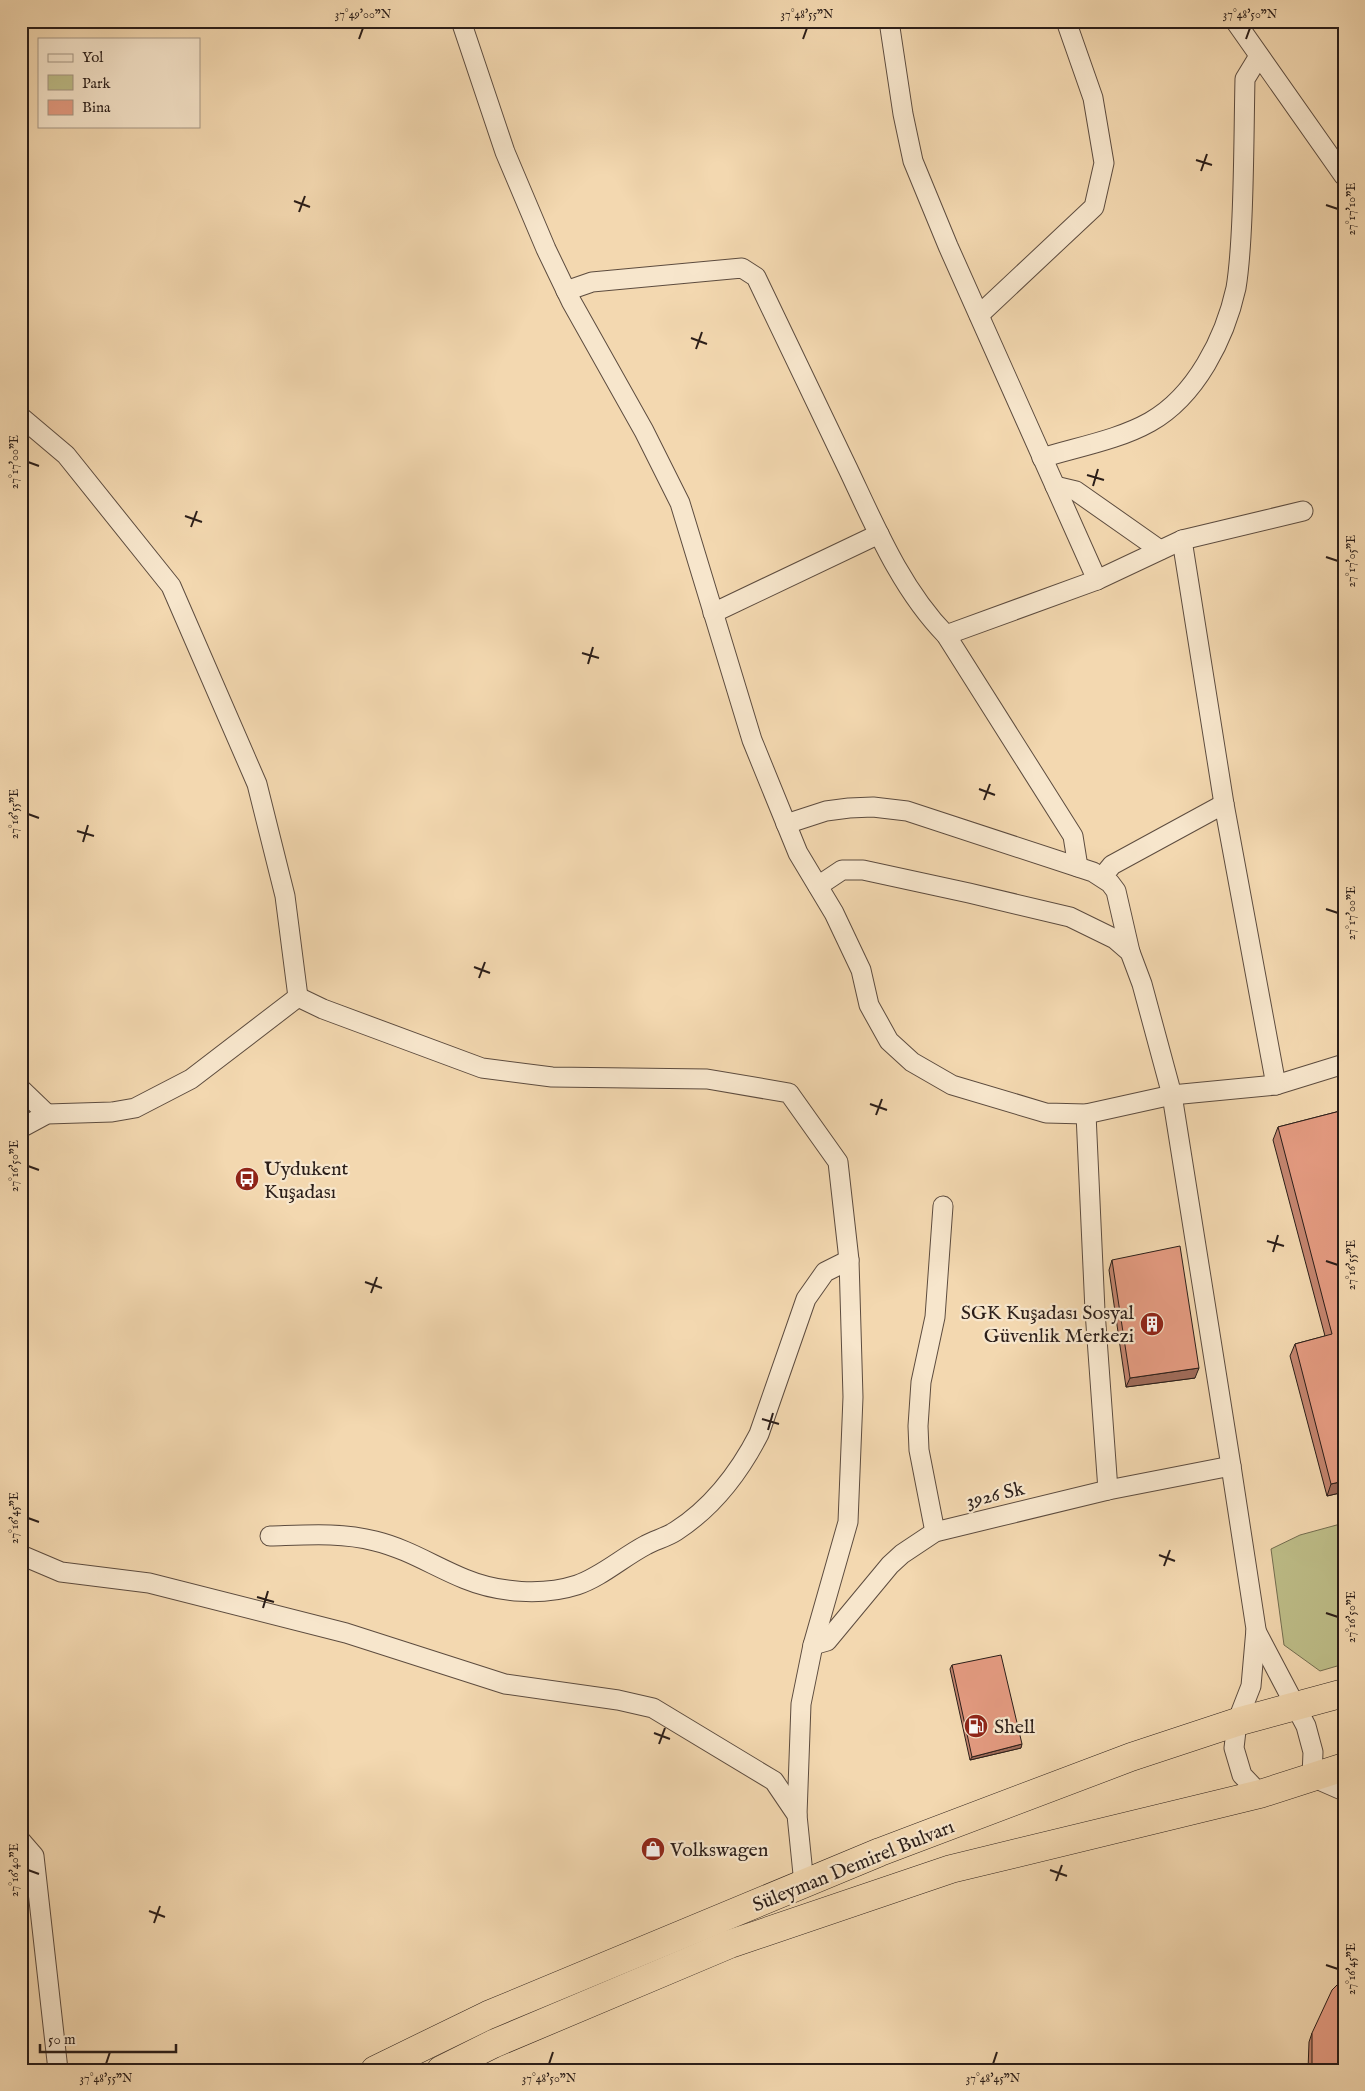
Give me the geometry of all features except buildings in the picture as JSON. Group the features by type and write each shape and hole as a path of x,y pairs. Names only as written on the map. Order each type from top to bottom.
{"highway":[{"name":"Süleyman Demirel Bulvarı","path":"375,2070 488,2015 880,1852 1131,1757 1237,1722 1344,1693"},
{"name":"Süleyman Demirel Bulvarı","path":"441,2070 493,2044 730,1944 951,1869 1260,1794 1344,1767"}],"street":[{"path":"461,21 523,197 566,291 644,431 680,503 752,740 798,853 834,912 860,970 869,1005 889,1041 912,1062 952,1084 1046,1113 1086,1114 1172,1096 1276,1085 1344,1064"},
{"path":"889,21 902,114 913,161 1097,580"},
{"path":"979,315 1094,207 1104,163 1093,98 1066,21"},
{"path":"1235,21 1344,176"},
{"path":"1042,458 1134,430 1150,423 1183,396 1212,351 1229,311 1239,266 1245,79 1259,56"},
{"path":"566,291 592,282 742,268 756,276 879,534 930,619 946,635 1073,836 1078,867"},
{"path":"21,417 66,455 171,586 257,784 285,896 298,997"},
{"path":"1055,486 1076,492 1160,550"},
{"path":"946,635 1097,580 1182,540 1303,511"},
{"path":"713,613 879,534"},
{"path":"1182,540 1224,804 1276,1085"},
{"path":"1102,876 1112,865 1224,804"},
{"path":"786,824 826,811 849,808 890,808 907,811 1102,876 1110,883 1120,901 1130,952 1142,984 1172,1096 1231,1466 1256,1630 1251,1686 1237,1722 1234,1748 1242,1775 1260,1794"},
{"path":"818,886 842,870 863,870 969,892 1070,917 1115,939 1130,952"},
{"path":"21,1128 46,1114 112,1112 135,1108 191,1079 298,997"},
{"path":"298,997 323,1010 482,1068 552,1077 707,1078 789,1093 838,1162 849,1260 853,1397 848,1522 813,1644 801,1704 797,1815 804,1884"},
{"path":"21,1088 46,1114"},
{"path":"1086,1114 1095,1311 1108,1490"},
{"path":"935,1532 919,1450 918,1426 921,1382 935,1317 942,1206"},
{"path":"270,1536 337,1534 375,1541 408,1551 466,1580 506,1589 543,1591 561,1589 593,1579 631,1553 675,1532 708,1506 724,1489 749,1454 759,1434 806,1299 825,1272 849,1260"},
{"name":"3926 Sk","path":"813,1644 827,1641 890,1565 902,1554 935,1532 1108,1490 1231,1466"},
{"path":"21,1555 61,1572 149,1584 346,1634 505,1684 618,1700 653,1708 774,1782 797,1815"},
{"path":"1256,1630 1306,1726 1313,1752 1312,1777 1344,1791"},
{"path":"21,1841 34,1856 58,2070"}],"green space":[{"path":"1344,1523 1344,1664 1320,1671 1284,1645 1271,1549 1300,1535"}],"place":[{"name":"Uydukent Kuşadası","path":"247,1179"},
{"name":"SGK Kuşadası Sosyal Güvenlik Merkezi","path":"1152,1324"},
{"name":"Shell","path":"976,1726"},
{"name":"Volkswagen","path":"653,1849"}]}
